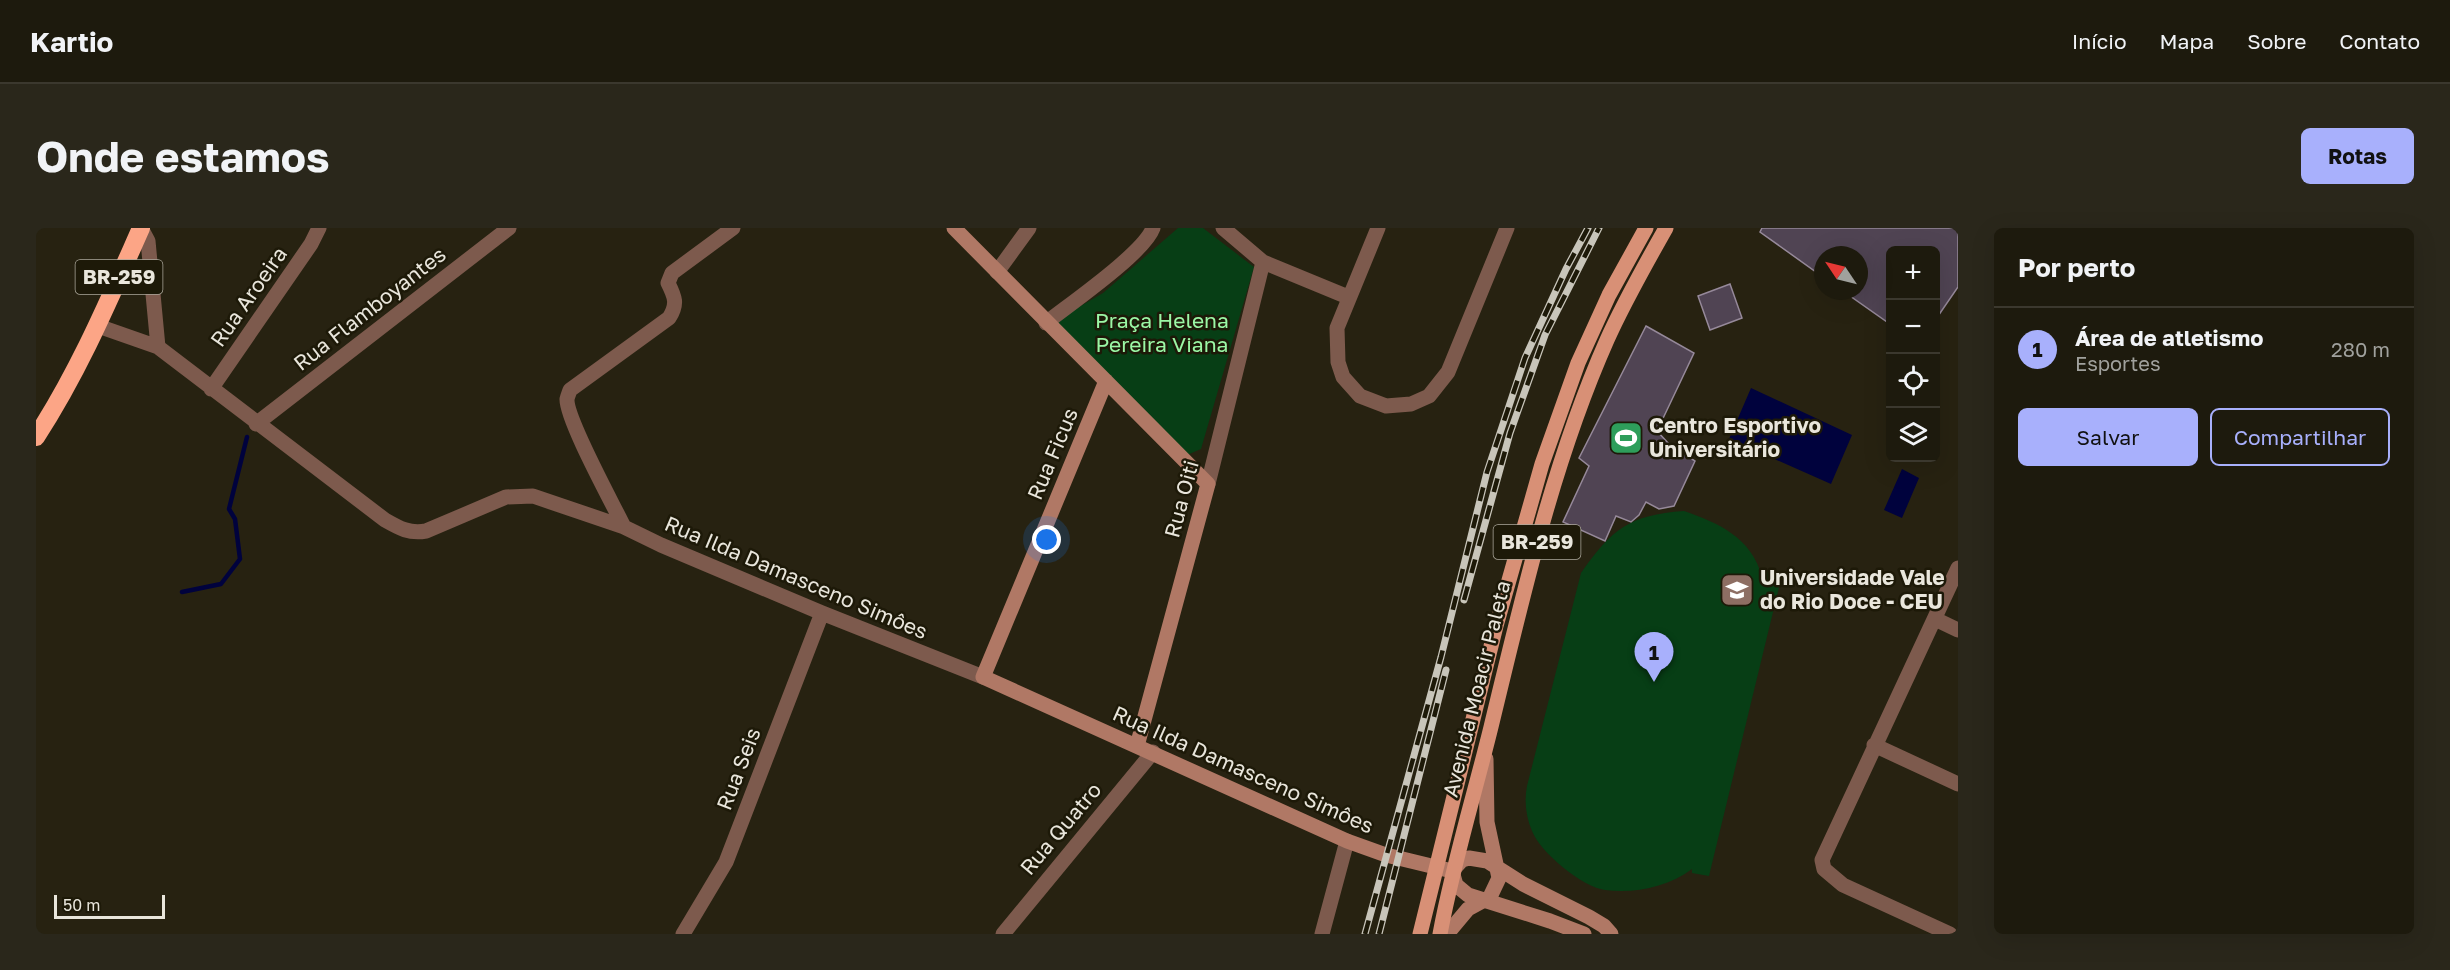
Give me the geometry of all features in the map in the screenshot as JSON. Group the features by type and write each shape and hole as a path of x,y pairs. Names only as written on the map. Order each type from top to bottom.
{"highway":[{"name":"BR-259","path":"36,437 63,396 98,326 141,228"}],"main road":[{"name":"Avenida Moacir Paleta","path":"1420,934 1496,626 1555,424 1578,363 1609,295 1646,228"},
{"name":"Avenida Moacir Paleta","path":"1440,934 1452,871 1556,475 1607,340 1666,228"}],"street":[{"path":"141,228 148,242 158,347"},
{"name":"Rua Aroeira","path":"211,389 311,244 319,228"},
{"name":"Rua Flamboyantes","path":"256,424 509,228"},
{"path":"624,527 582,441 567,398 570,390 669,318 675,309 676,302 668,283 672,273 733,228"},
{"path":"954,228 1046,323 1208,483"},
{"path":"997,272 1029,228"},
{"path":"1046,323 1136,251 1153,228"},
{"path":"1223,228 1263,262 1348,297"},
{"path":"1378,228 1337,328 1338,362 1343,377 1360,396 1386,406 1411,404 1429,396 1448,372 1507,228"},
{"name":"Rua Oiti","path":"1137,746 1208,483 1263,262"},
{"name":"Rua Ilda Damasceno Simôes","path":"98,326 158,347 256,424 384,520 402,530 415,533 426,531 506,496 532,496 624,527 822,613 983,677 1347,841 1386,855 1452,871"},
{"name":"Rua Ficus","path":"983,677 1106,381"},
{"path":"1950,934 1843,885 1824,869 1822,860 1958,568"},
{"name":"Rua Seis","path":"683,934 726,862 822,613"},
{"path":"1935,619 1958,630"},
{"path":"1447,934 1457,919 1490,897 1498,884 1499,878 1492,851 1485,804 1487,744"},
{"path":"1874,745 1958,784"},
{"name":"Rua Quatro","path":"1003,934 1153,752"},
{"path":"1322,934 1347,841"},
{"path":"1584,934 1550,921 1482,901 1461,891 1456,885 1452,871 1462,860 1469,858 1486,861 1539,893 1589,917 1604,926 1611,934"}],"green space":[{"name":"Praça Helena Pereira Viana","path":"1178,228 1203,228 1254,267 1201,449 1187,455 1053,322 1103,293"},
{"path":"1684,511 1710,521 1742,542 1751,552 1762,577 1766,572 1782,575 1709,876 1692,873 1692,869 1662,885 1650,888 1627,891 1605,890 1574,876 1536,839 1527,815 1527,786 1581,573 1602,545 1624,527 1649,516"}],"shaded area":[{"path":"1751,388 1852,435 1831,484 1729,439"},
{"path":"1902,469 1919,478 1902,518 1884,510"}],"building":[{"path":"1762,228 1958,228 1958,287 1940,313 1940,246 1886,246 1886,321 1856,300 1868,300 1868,246 1814,246 1814,271 1760,232"},
{"path":"1730,284 1742,318 1710,330 1698,296"},
{"name":"Centro Esportivo Universitário","path":"1646,326 1694,353 1657,431 1669,444 1695,461 1674,506 1659,509 1646,502 1639,515 1631,522 1616,516 1605,541 1563,522 1589,466 1579,458"}],"waterway":[{"path":"182,592 221,584 240,559 235,519 229,509 247,437"}],"railway":[{"path":"1365,934 1441,657 1487,472 1525,358 1566,269 1588,228"},
{"path":"1464,600 1510,433 1545,335 1599,228"},
{"path":"1379,934 1446,670"}],"place":[{"name":"Centro Esportivo Universitário","path":"1626,438"},
{"name":"Universidade Vale do Rio Doce - CEU","path":"1737,590"},
{"name":"Área de atletismo","path":"1654,682"}]}
